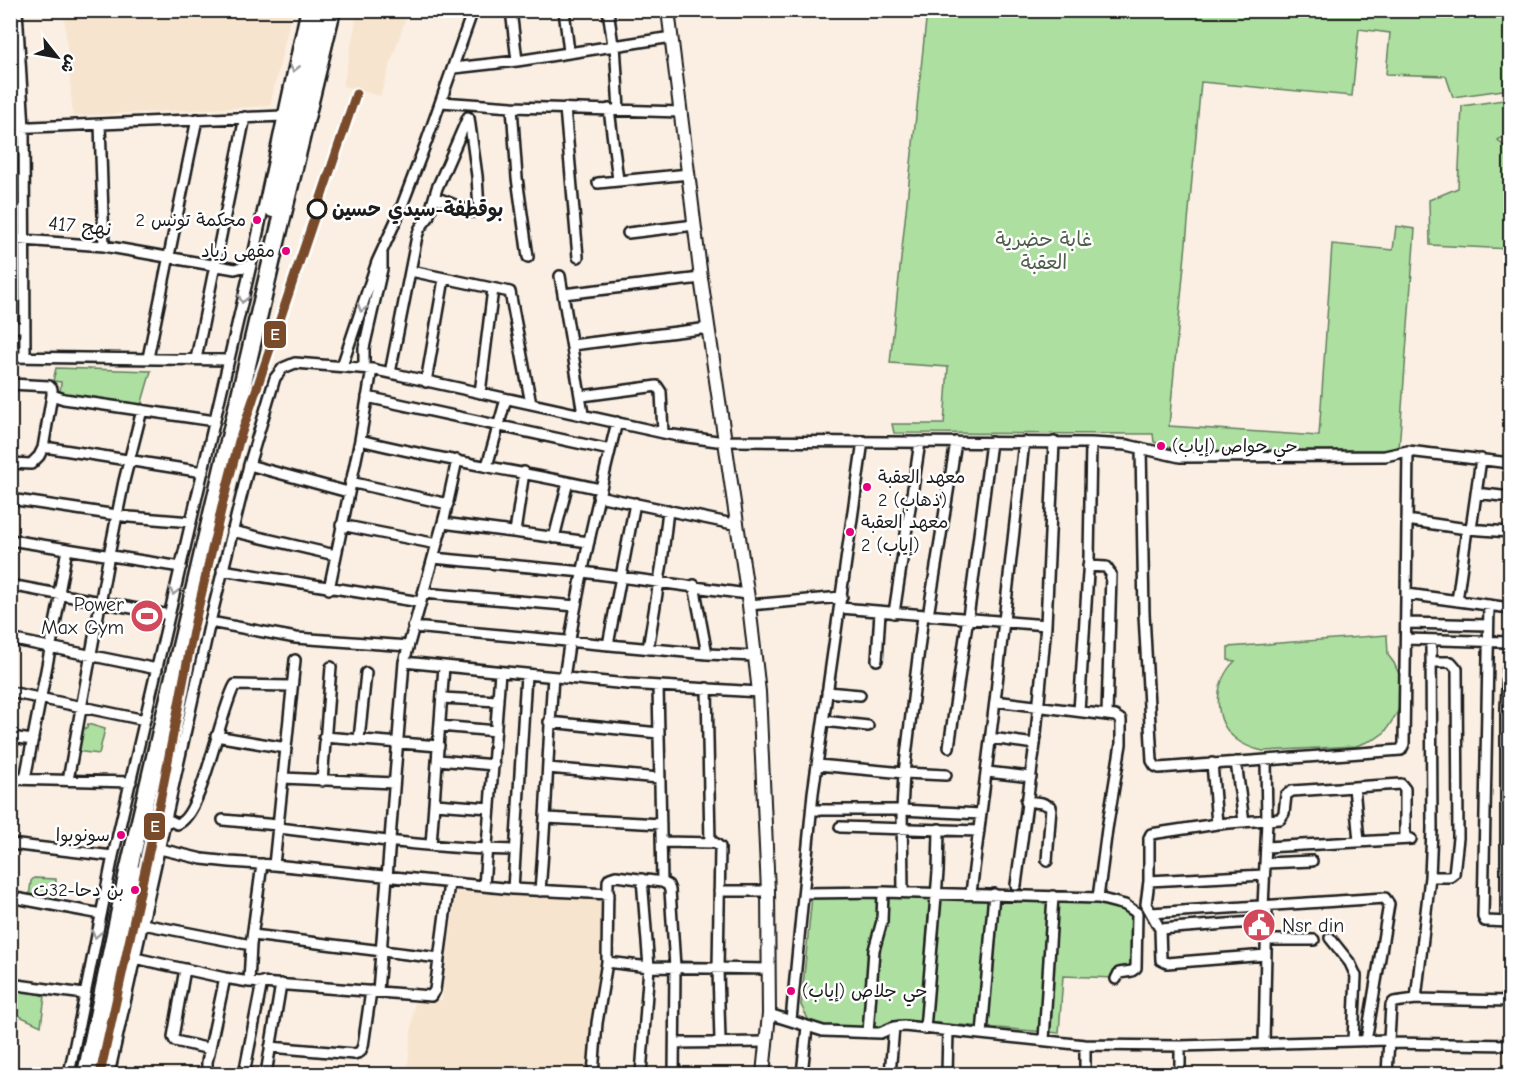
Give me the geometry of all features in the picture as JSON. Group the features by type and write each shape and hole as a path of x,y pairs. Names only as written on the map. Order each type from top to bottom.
{"highway":[{"path":"76,1074 120,866 318,10"},
{"path":"86,1074 120,866 133,850 332,10"}],"street":[{"path":"17,10 24,128 25,357"},
{"path":"69,1074 100,914 120,866 131,782 251,265 306,10"},
{"path":"342,366 375,267 454,68 473,10"},
{"path":"511,10 517,61"},
{"path":"564,10 569,52"},
{"path":"608,10 614,45 619,110"},
{"path":"668,10 701,278 738,525 759,692 768,891 769,1014 763,1074"},
{"path":"454,68 517,61 672,37"},
{"path":"441,102 512,107 681,112"},
{"path":"435,197 472,212 479,210 477,176 467,104"},
{"path":"512,107 517,178 528,257"},
{"path":"565,108 578,256"},
{"path":"609,109 618,180"},
{"path":"10,129 283,116"},
{"path":"196,359 246,117"},
{"path":"390,373 417,236 428,218 468,117"},
{"path":"148,358 198,120"},
{"path":"100,124 104,246"},
{"path":"598,183 689,174"},
{"path":"628,233 695,225"},
{"name":"نهج 417","path":"10,239 104,246 237,269 251,265"},
{"path":"328,589 367,397 368,369 364,348 382,269 382,253"},
{"path":"411,271 507,291 511,296 531,404"},
{"path":"560,276 582,396 583,414"},
{"path":"563,294 701,278"},
{"path":"426,382 444,279"},
{"path":"480,393 493,289"},
{"path":"10,327 25,327"},
{"path":"572,345 709,328"},
{"path":"10,357 229,360"},
{"path":"109,1074 222,570 249,465 275,378 283,368 295,363 368,369 663,433 724,441 1091,443 1119,444 1180,457 1385,456 1408,451 1510,463"},
{"path":"10,384 49,386 52,389 43,448 39,456 31,464 10,463"},
{"path":"582,396 657,386 661,392 663,433"},
{"path":"52,395 64,399 214,421"},
{"path":"367,397 610,450"},
{"path":"487,466 507,399"},
{"path":"68,780 109,555 142,410"},
{"path":"564,678 599,493 617,422"},
{"path":"360,440 524,472 568,482 635,503 738,525"},
{"path":"790,1020 812,810 863,441"},
{"path":"894,613 920,442"},
{"path":"903,891 904,773 926,616 956,442"},
{"path":"949,747 991,442"},
{"path":"971,893 1024,442"},
{"path":"1016,885 1035,744 1046,626 1054,442"},
{"path":"1079,711 1088,566 1091,443"},
{"path":"43,448 203,472"},
{"path":"1141,448 1144,614 1152,761 1159,768 1401,750 1404,744 1407,624 1408,451"},
{"path":"1457,601 1481,459"},
{"path":"270,1047 354,1054 360,1052 363,1046 382,951 404,662 448,504 457,460"},
{"path":"249,465 349,487 448,504"},
{"path":"515,532 524,472"},
{"path":"555,538 568,482"},
{"path":"1476,493 1510,497"},
{"path":"10,499 118,515 191,522"},
{"path":"608,645 635,503"},
{"path":"648,649 660,581 668,510"},
{"path":"1407,520 1510,532"},
{"path":"443,523 589,542"},
{"path":"341,525 437,544"},
{"path":"232,531 335,555"},
{"path":"10,540 180,567"},
{"path":"26,779 52,646 67,549"},
{"path":"433,558 694,585 748,599 842,597"},
{"path":"1088,566 1106,567 1111,574 1107,715"},
{"path":"222,570 328,589 576,606"},
{"path":"10,585 169,615"},
{"path":"694,585 707,654"},
{"path":"1407,594 1510,608"},
{"path":"1489,605 1483,917 1489,922 1508,922 1506,708 1510,666"},
{"path":"841,608 1046,626"},
{"path":"877,660 880,612"},
{"path":"210,622 297,638 408,646"},
{"path":"1407,624 1488,625"},
{"path":"413,627 648,649 754,656"},
{"path":"10,639 157,669"},
{"path":"1406,639 1510,642"},
{"path":"1416,999 1430,877 1431,640"},
{"path":"274,865 295,660"},
{"path":"404,662 526,675 759,692"},
{"path":"1430,877 1450,877 1454,874 1458,838 1457,669 1451,662 1431,662"},
{"path":"431,845 444,666"},
{"path":"322,781 331,667"},
{"path":"484,886 500,672"},
{"path":"359,739 366,673"},
{"path":"513,888 526,675"},
{"path":"540,891 546,818 549,722 554,677"},
{"path":"167,819 177,824 183,822 195,804 234,686 236,684 292,687"},
{"path":"658,686 662,882"},
{"path":"706,688 710,843"},
{"path":"10,692 145,720"},
{"path":"827,692 860,695"},
{"path":"442,698 498,700"},
{"path":"995,701 1107,715 1119,717 1121,720 1121,744 1098,898"},
{"path":"824,721 868,726"},
{"path":"549,722 658,733"},
{"path":"440,726 496,731"},
{"path":"216,736 286,748"},
{"path":"10,737 33,740"},
{"path":"324,737 439,746"},
{"path":"991,738 1035,744"},
{"path":"438,760 494,765"},
{"path":"1264,1043 1266,761"},
{"path":"1236,762 1244,822"},
{"path":"1212,763 1216,825"},
{"path":"818,765 946,775"},
{"path":"548,768 659,778"},
{"path":"987,772 1030,777"},
{"path":"283,778 394,783"},
{"path":"10,779 131,782"},
{"path":"1266,847 1408,839 1404,785 1289,792 1286,795 1282,818 1151,834 1146,904 1160,929 1160,958 1165,962 1266,955"},
{"path":"1354,787 1359,842"},
{"path":"1026,801 1051,807 1047,861"},
{"path":"435,804 490,808"},
{"path":"812,810 902,810 981,814"},
{"path":"546,818 661,824"},
{"path":"223,820 391,841 515,850"},
{"path":"840,827 979,831"},
{"path":"925,1029 937,894 939,829"},
{"path":"663,843 719,844 721,850 718,969 720,1041"},
{"path":"10,844 120,866"},
{"path":"160,849 202,859 388,878 540,891 609,894"},
{"path":"96,1074 137,870 133,850"},
{"path":"1265,863 1312,861"},
{"path":"249,982 262,864"},
{"path":"1149,881 1264,875"},
{"path":"593,1074 597,1023 607,962 608,881 612,877 662,882 668,885 670,890 675,967 674,1074"},
{"path":"640,1074 649,967 642,879"},
{"path":"135,958 249,982 433,996 449,883"},
{"path":"719,891 768,891"},
{"path":"804,893 903,891 937,894 1053,896 1098,898 1125,905 1137,913 1136,968 1119,973 1116,979"},
{"path":"868,1033 874,950 882,921 883,892"},
{"path":"982,1034 994,894"},
{"path":"1044,1040 1053,896"},
{"path":"10,897 100,914"},
{"path":"1151,913 1265,907 1382,897 1387,899 1389,904 1366,1041"},
{"path":"1160,929 1266,921"},
{"path":"143,924 252,940 439,958"},
{"path":"1330,938 1350,963 1356,976 1353,1041"},
{"path":"1266,940 1314,940"},
{"path":"607,962 649,967 768,969"},
{"path":"185,969 172,1037 175,1041 210,1049"},
{"path":"207,1074 225,978"},
{"path":"244,1074 262,982"},
{"path":"10,984 84,994"},
{"path":"266,1074 281,984"},
{"path":"1387,1074 1392,1003 1416,999 1510,1001"},
{"path":"769,1014 823,1031 868,1033 884,1032 894,1027 904,1026 1085,1045 1180,1046 1353,1041 1510,1045"},
{"path":"802,1074 807,1027"},
{"path":"890,1074 894,1027"},
{"path":"947,1074 948,1031"},
{"path":"675,1043 767,1042"},
{"path":"1085,1045 1085,1074"},
{"path":"1180,1046 1180,1074"}],"shaded area":[{"path":"64,10 292,11 270,106 73,116"},
{"path":"358,11 408,11 380,96 343,86"},
{"path":"459,886 600,900 607,904 589,1074 407,1074 415,997 442,1000 456,890"}],"green space":[{"name":"غابة حضرية العقبة","path":"927,11 1510,11 1510,89 1453,97 1446,76 1386,74 1390,33 1359,29 1352,96 1201,82 1169,426 1319,436 1332,244 1393,250 1396,226 1415,229 1399,449 1345,454 1177,450 1154,442 1153,434 894,433 892,424 944,424 948,367 890,363"},
{"path":"1510,99 1510,134 1498,140 1510,153 1510,249 1430,245 1429,200 1458,188 1462,106"},
{"path":"56,368 151,371 140,409 60,393 61,382 53,381"},
{"path":"1387,635 1388,655 1402,681 1400,705 1385,732 1375,739 1356,746 1263,751 1237,740 1223,723 1218,701 1219,690 1235,661 1228,660 1228,647"},
{"path":"81,723 84,728 87,728 88,724 105,729 99,754 75,751"},
{"path":"34,878 56,879 55,901 29,898 31,881"},
{"path":"812,896 1098,900 1136,912 1134,969 1115,978 1063,976 1059,1033 898,1020 884,1029 815,1027 801,1005"},
{"path":"13,988 45,996 41,1026 11,1012"}],"railway":[{"path":"194,626 206,592"}],"transit line":[{"name":"E","path":"100,1074 161,797 194,626 223,502 239,441 356,94"}],"place":[{"name":"بوقطفة-سيدي حسين","path":"317,209"},
{"name":"محكمة تونس 2","path":"257,220"},
{"name":"مقهى زياد","path":"286,251"},
{"name":"حي حواص (إياب)","path":"1161,446"},
{"name":"معهد العقبة 2 (ذهاب)","path":"867,487"},
{"name":"معهد العقبة 2 (إياب)","path":"850,532"},
{"name":"Power Max Gym","path":"147,616"},
{"name":"سونوبوا","path":"121,835"},
{"name":"بن دحا-32ت","path":"135,890"},
{"name":"Nsr din","path":"1259,925"},
{"name":"حي جلاص (إياب)","path":"791,991"}]}
